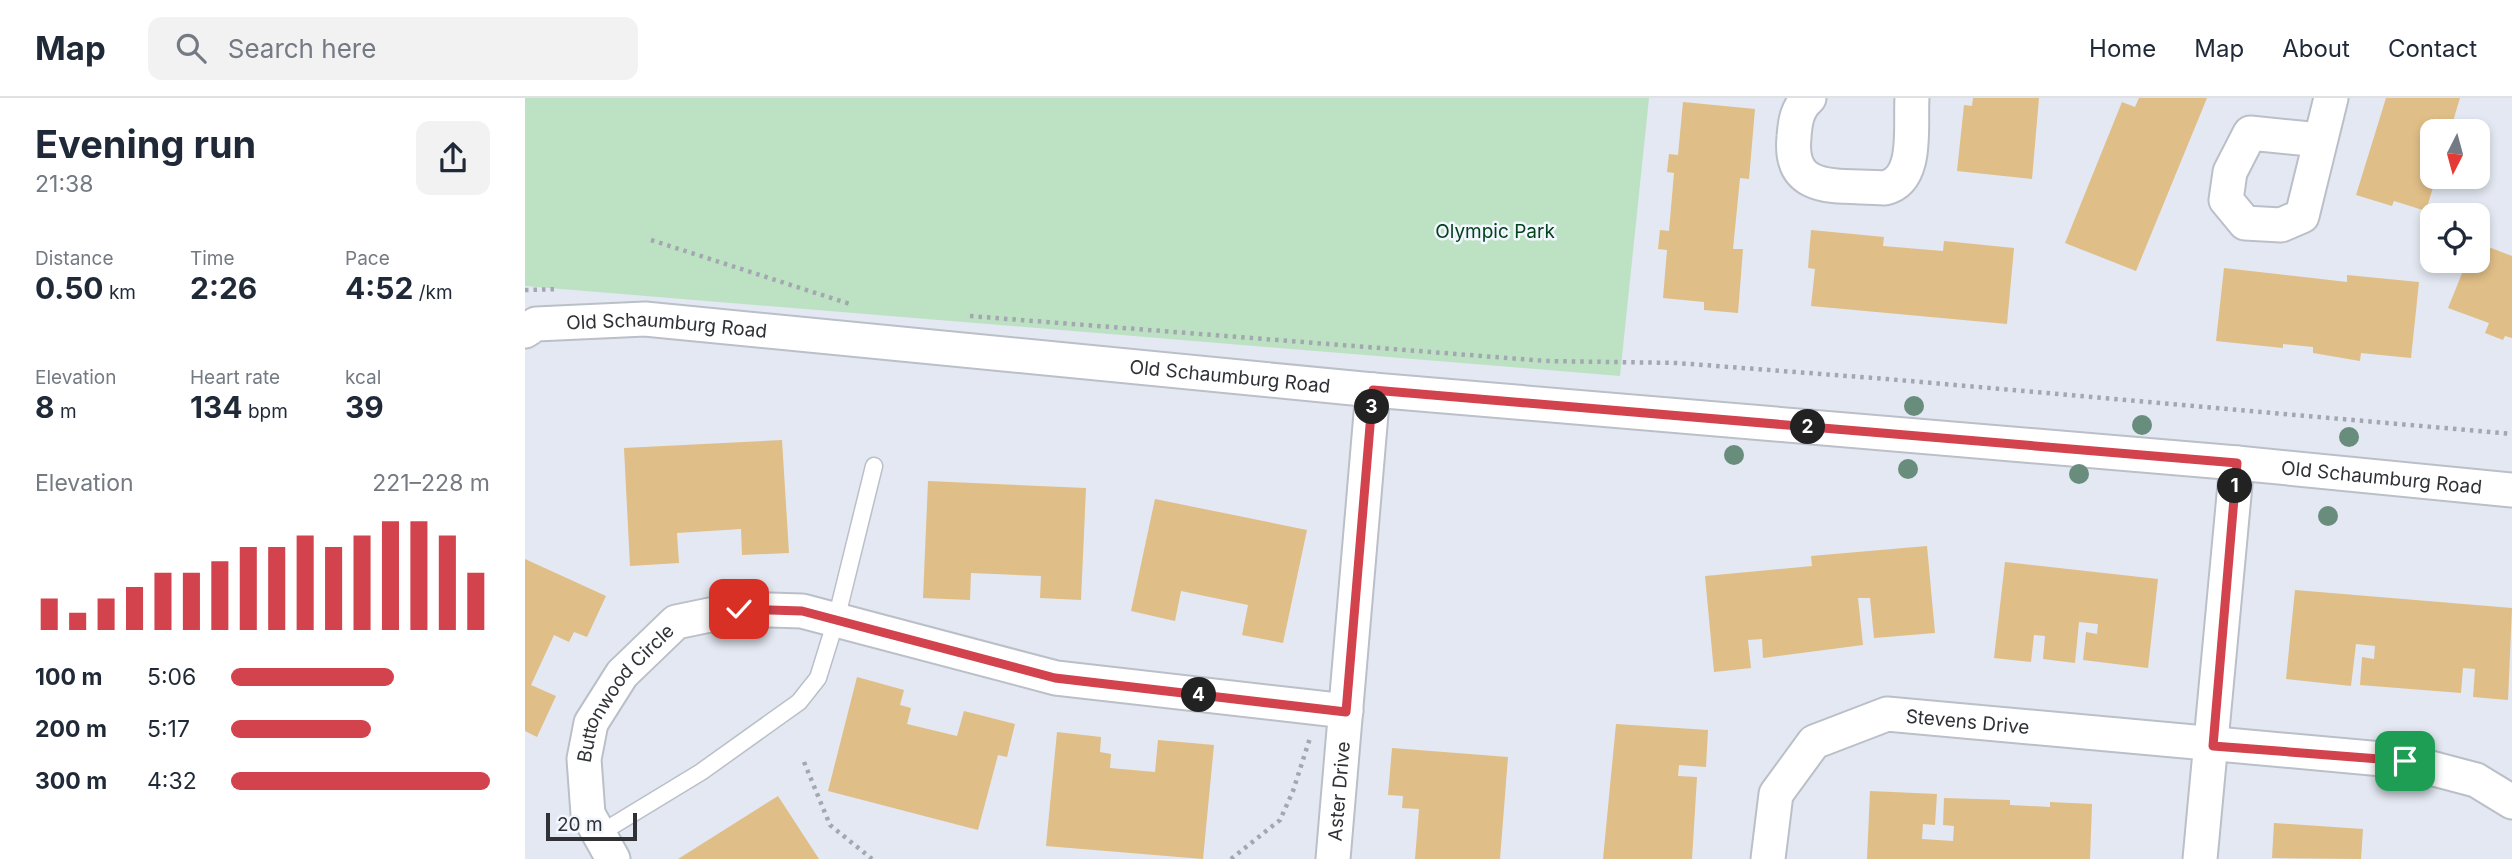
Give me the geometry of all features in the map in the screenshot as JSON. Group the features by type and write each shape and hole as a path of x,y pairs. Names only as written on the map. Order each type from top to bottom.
{"street":[{"path":"1809,98 1796,117 1792,155 1798,173 1811,182 1885,188 1895,186 1908,171 1911,98"},
{"path":"2320,140 2331,98"},
{"name":"Old Schaumburg Road","path":"530,327 645,319 1373,390 2237,463 2512,490"},
{"name":"Aster Drive","path":"1333,859 1373,390"},
{"path":"2200,859 2213,746 2237,463"},
{"name":"Buttonwood Circle","path":"606,847 588,814 584,758 591,723 622,674 676,622 739,609 802,611 1055,678 1346,712"},
{"name":"Stevens Drive","path":"1768,859 1776,794 1814,742 1887,714 2213,746 2405,761 2476,780 2512,802"}],"lane":[{"path":"606,847 701,772 799,702 818,678 836,620 874,466"}],"path":[{"path":"651,240 821,297 863,306"},
{"path":"961,315 1546,360 1743,368 2512,433"},
{"path":"1231,859 1280,820 1293,791 1310,738"},
{"path":"804,762 830,825 872,859"}],"green space":[{"name":"Olympic Park","path":"525,98 1649,98 1620,376 525,286"}],"building":[{"path":"1973,98 2039,98 2032,179 1957,171 1964,105 1972,106"},
{"path":"2139,98 2207,98 2136,271 2065,243 2122,102 2135,107"},
{"path":"2386,98 2460,98 2454,119 2420,119 2420,189 2432,189 2428,203 2420,203 2420,209 2394,201 2392,206 2356,195"},
{"path":"1683,102 1755,109 1749,179 1740,178 1733,249 1743,249 1738,313 1704,310 1704,302 1663,298 1667,250 1658,249 1660,230 1669,231 1674,173 1667,172 1669,154 1678,155"},
{"path":"1811,230 1884,237 1883,246 1943,251 1944,241 2014,248 2007,324 1811,306 1815,269 1808,268"},
{"path":"2490,248 2512,256 2512,338 2505,336 2503,340 2485,333 2489,323 2448,308 2462,273 2490,273"},
{"path":"2224,268 2347,282 2347,275 2419,282 2411,358 2361,353 2360,361 2313,353 2313,347 2283,344 2283,348 2216,341"},
{"path":"782,440 789,553 742,555 741,529 677,533 679,563 630,566 624,448"},
{"path":"928,481 1086,488 1081,600 1040,598 1041,576 971,573 970,600 923,598"},
{"path":"1155,499 1307,530 1283,643 1242,635 1248,605 1181,591 1175,621 1131,611"},
{"path":"1927,546 1935,633 1874,638 1870,598 1858,598 1863,645 1763,658 1762,639 1748,640 1751,668 1714,672 1705,576 1812,566 1811,556"},
{"path":"525,559 606,596 587,637 574,632 569,642 554,635 531,685 556,696 537,737 525,731"},
{"path":"2005,562 2158,579 2148,668 2083,660 2086,632 2097,634 2098,624 2079,622 2075,663 2043,659 2045,636 2034,635 2031,662 1994,658"},
{"path":"2295,590 2512,608 2508,700 2473,697 2475,669 2463,668 2461,693 2360,685 2362,657 2374,659 2375,646 2356,644 2351,686 2286,679"},
{"path":"857,677 904,690 900,705 911,708 907,724 957,736 964,711 1015,724 1007,757 998,755 978,830 828,791"},
{"path":"1616,724 1708,730 1706,767 1679,765 1678,776 1697,777 1692,859 1603,859"},
{"path":"1057,732 1101,737 1100,752 1111,754 1110,768 1155,772 1158,740 1214,745 1203,859 1046,846"},
{"path":"1392,748 1508,757 1500,859 1415,859 1419,809 1402,808 1403,796 1388,795"},
{"path":"1870,791 1937,794 1935,825 1923,824 1922,839 1953,841 1954,826 1943,825 1944,798 2010,800 2010,805 2050,807 2050,802 2092,804 2090,859 1867,859"},
{"path":"778,796 819,859 678,859"},
{"path":"2274,823 2363,829 2361,859 2272,858"}],"route":[{"path":"739,609 802,611 1055,678 1346,712 1373,390 2237,463 2213,746 2405,761"}]}
